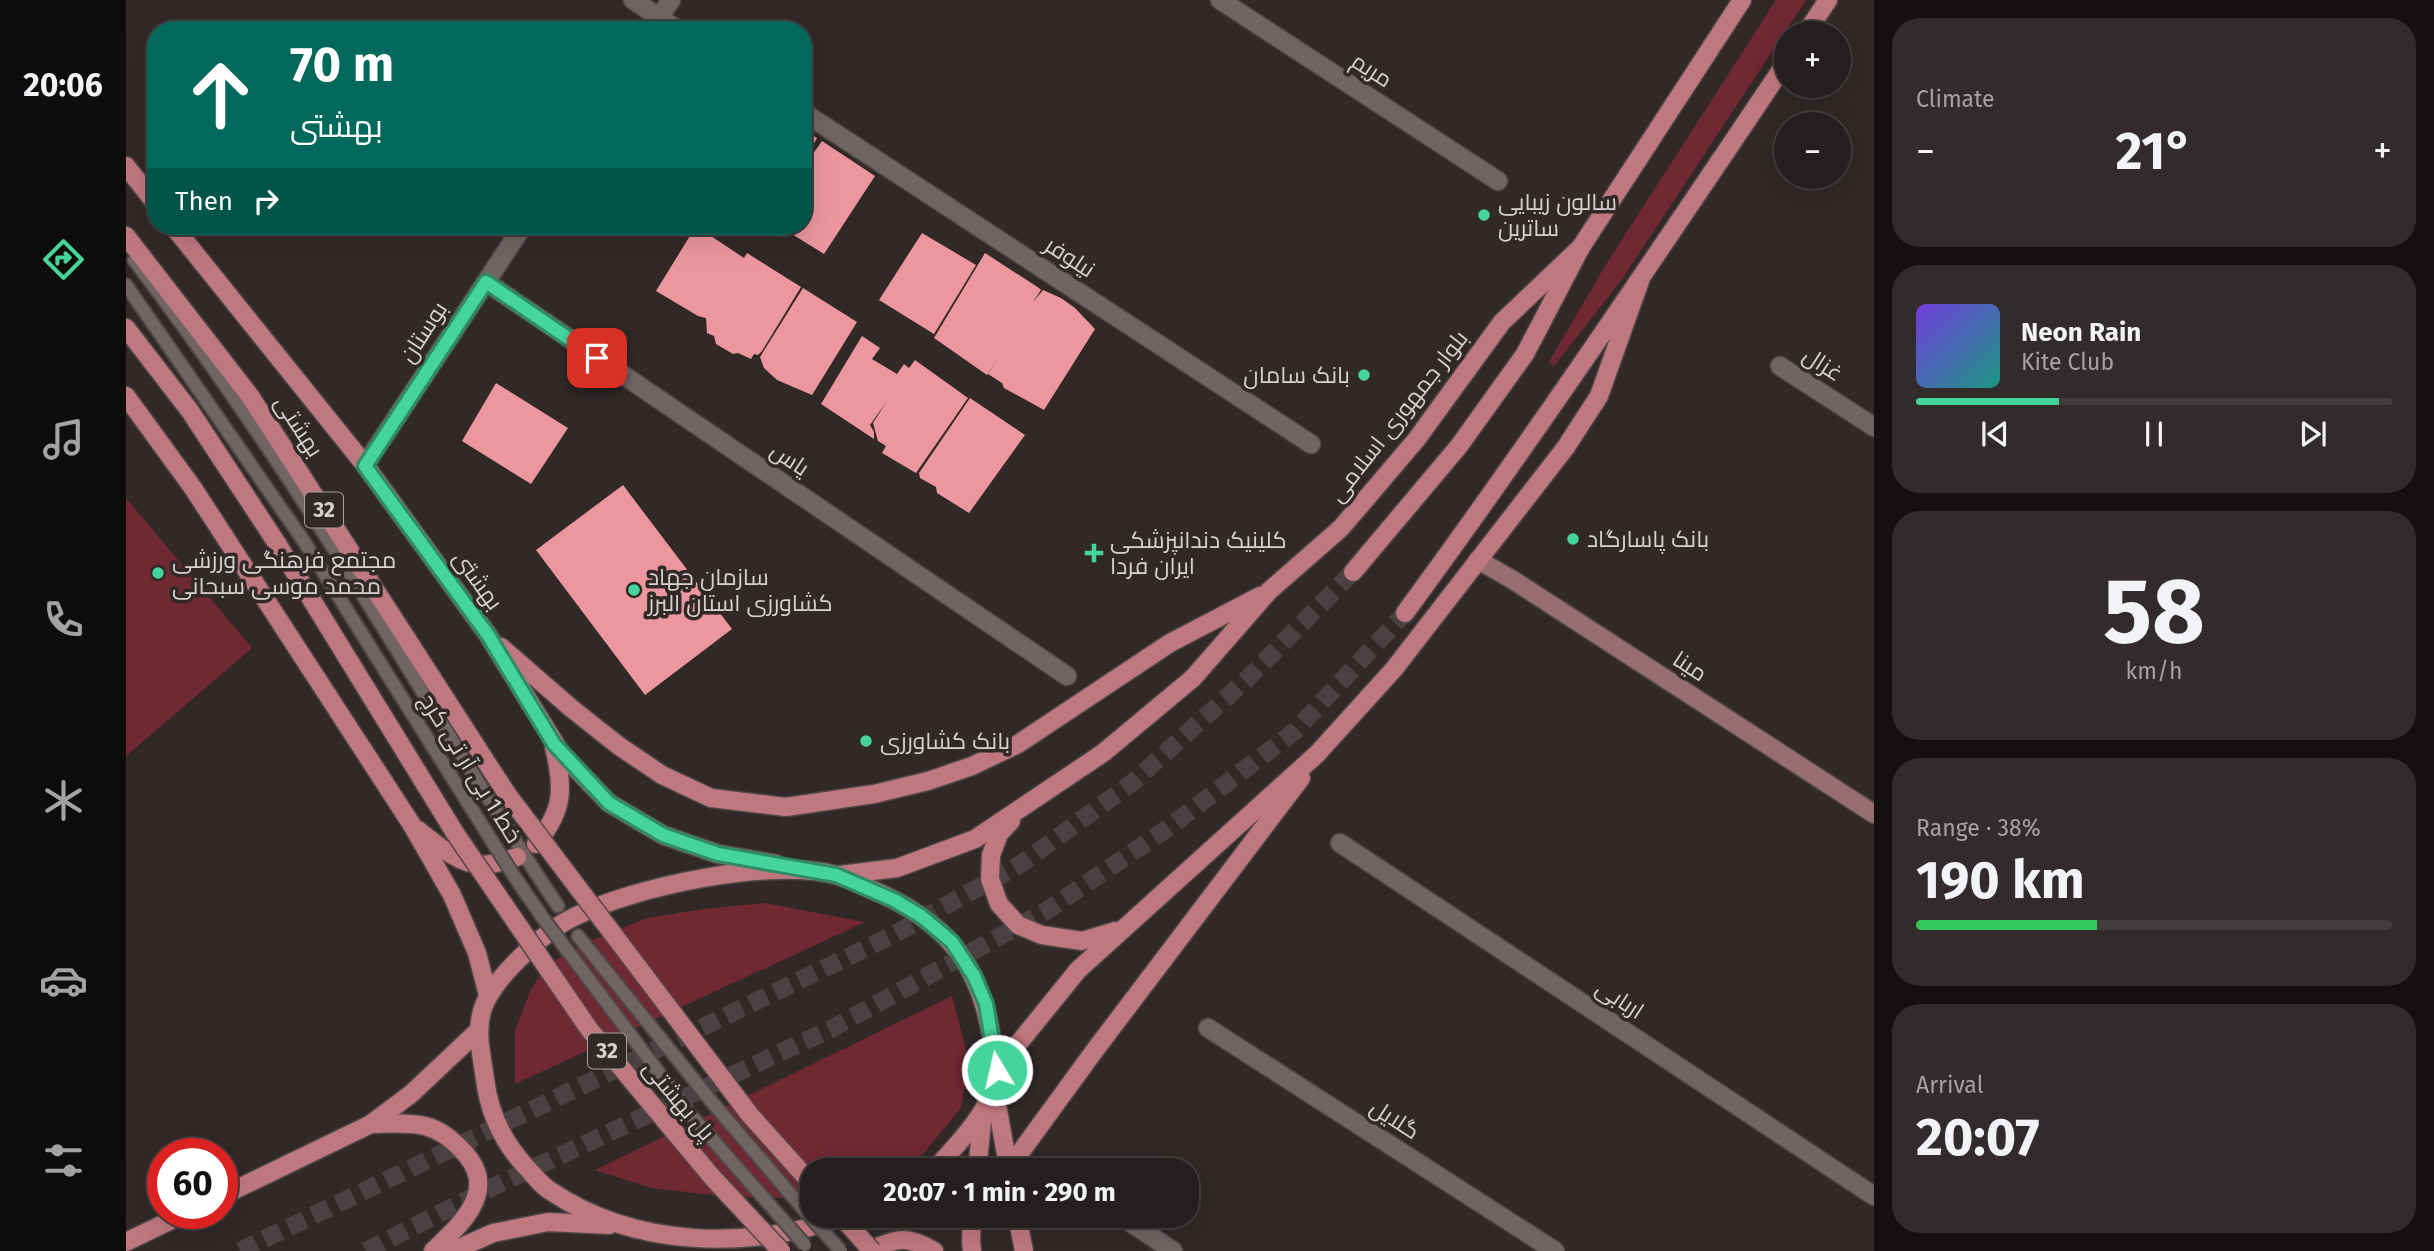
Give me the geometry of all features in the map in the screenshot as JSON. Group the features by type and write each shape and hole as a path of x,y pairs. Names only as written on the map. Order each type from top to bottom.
{"main road":[{"name":"بلوار جمهوری اسلامی","path":"1353,572 1459,446 1525,354 1581,247 1742,0"},
{"path":"1813,21 1828,0"},
{"path":"1405,613 1500,484 1774,80"},
{"path":"126,166 147,193"},
{"name":"بهشتى","path":"180,235 365,466 488,635 554,744 609,803 663,835 718,854 804,869"},
{"name":"بهشتی","path":"126,236 250,396 507,794"},
{"name":"بلوار جمهوری اسلامی","path":"836,875 897,868 975,839 1103,753 1193,678 1269,591 1341,528 1416,440 1502,322 1581,247"},
{"path":"945,1158 962,1140 984,1107 995,1079 1069,979 1317,754 1394,669 1566,447 1599,396 1640,281"},
{"name":"پل بهشتی","path":"126,328 190,411 278,545 455,833 589,1029 712,1177 780,1251"},
{"path":"126,396 193,488 412,825 452,895 477,953 488,995"},
{"path":"488,635 571,708 619,746 662,775 711,798 786,807 874,794 928,781 972,766 1018,744 1170,643 1269,591"},
{"path":"536,844 550,827 559,807 561,785 554,744"},
{"path":"1018,1158 1096,1049 1285,801 1317,754"},
{"name":"پل بهشتی","path":"507,794 750,1115 800,1171"},
{"path":"1021,810 999,834 991,855 990,879 999,904 1018,925 1062,939 1082,941 1122,929"},
{"path":"412,825 436,844 474,864 496,864 517,857"},
{"path":"710,1251 623,1225 577,1206 546,1188 512,1152 494,1119 486,1090 479,1030 481,1012 488,995 519,957 572,917 640,891 723,875 804,869 836,875 894,900 921,916 952,942 974,976 986,1004 1007,1158"},
{"path":"238,1188 371,1124 411,1094 479,1030"},
{"path":"978,1158 984,1107"},
{"path":"371,1124 425,1126 446,1135 469,1157 473,1165 479,1189 472,1210 433,1251"},
{"path":"453,1251 493,1233 548,1222 623,1225"},
{"path":"655,1234 730,1239 772,1235 804,1228"},
{"path":"853,1228 871,1251 894,1239 920,1243 934,1251"},
{"path":"972,1228 972,1251"},
{"path":"1019,1228 1024,1251"},
{"path":"126,1242 153,1229"}],"street":[{"path":"633,0 653,21"},
{"path":"656,21 671,0"},
{"name":"مریم","path":"1220,0 1498,181"},
{"name":"نیلوفر","path":"812,117 1311,444"},
{"name":"بوستان","path":"365,466 517,235"},
{"name":"یاس","path":"486,282 1067,676"},
{"name":"غزال","path":"1780,366 1874,427"},
{"name":"مینا","path":"1478,560 1874,814"},
{"name":"اربابی","path":"1340,843 1874,1196"},
{"name":"گلایل","path":"1208,1028 1555,1251"},
{"path":"1139,1228 1173,1251"}],"lane":[{"name":"خط 1 بی آر تی کرج","path":"126,250 214,369 299,493 508,833 558,906"},
{"name":"خط 1 بی آر تی کرج","path":"126,285 303,540 536,909 690,1114 811,1251"},
{"path":"578,936 711,1101 841,1251"}],"shaded area":[{"path":"1776,0 1806,0 1792,21 1774,21 1774,49 1623,278 1554,366 1549,362 1605,266"},
{"name":"مجتمع فرهنگی ورزشی محمد موسی سبحانی","path":"126,498 252,648 126,756"},
{"path":"765,903 865,922 515,1084 515,1031 531,989 548,964 593,940 647,918"},
{"path":"952,996 969,1061 961,1108 923,1154 915,1158 800,1158 800,1198 729,1197 651,1188 595,1170"}],"building":[{"path":"822,141 875,176 824,254 793,235 812,235 812,155"},
{"path":"922,233 976,265 934,334 879,300"},
{"path":"690,235 710,235 744,258 747,253 801,287 762,351 758,355 754,354 751,359 738,353 733,354 716,344 714,336 707,333 706,318 656,291"},
{"path":"985,253 1041,290 1033,302 1043,290 1075,308 1095,329 1044,410 1004,388 1002,383 988,374 998,359 987,375 934,338"},
{"path":"803,288 857,322 812,395 777,380 764,368 760,357"},
{"path":"862,336 880,348 872,359 897,374 904,364 909,368 915,360 968,398 916,473 882,453 886,446 878,441 873,423 887,401 870,425 874,439 821,404"},
{"path":"496,383 568,428 531,484 462,441"},
{"path":"970,398 1025,435 969,513 937,493 936,487 920,478 919,473"},
{"name":"سازمان جهاد کشاورزی استان البرز","path":"623,485 732,629 645,695 536,550"}],"tunnel":[{"path":"240,1251 889,937 1021,864 1133,782 1247,679 1353,572"},
{"path":"366,1251 478,1194 831,1029 1046,911 1168,828 1295,731 1405,613"}],"place":[{"name":"سالون زیبایی ساترین","path":"1484,215"},
{"name":"بانک سامان","path":"1364,375"},
{"name":"بانک پاسارگاد","path":"1573,539"},
{"name":"کلینیک دندانپزشکی ایران فردا","path":"1094,553"},
{"name":"مجتمع فرهنگی ورزشی محمد موسی سبحانی","path":"158,573"},
{"name":"سازمان جهاد کشاورزی استان البرز","path":"634,590"},
{"name":"بانک کشاورزی","path":"866,741"}],"route":[{"path":"597,358 486,282 365,466 488,635 554,744 609,803 663,835 718,854 836,875 894,900 921,916 952,942 974,976 986,1004 997,1070"}]}
